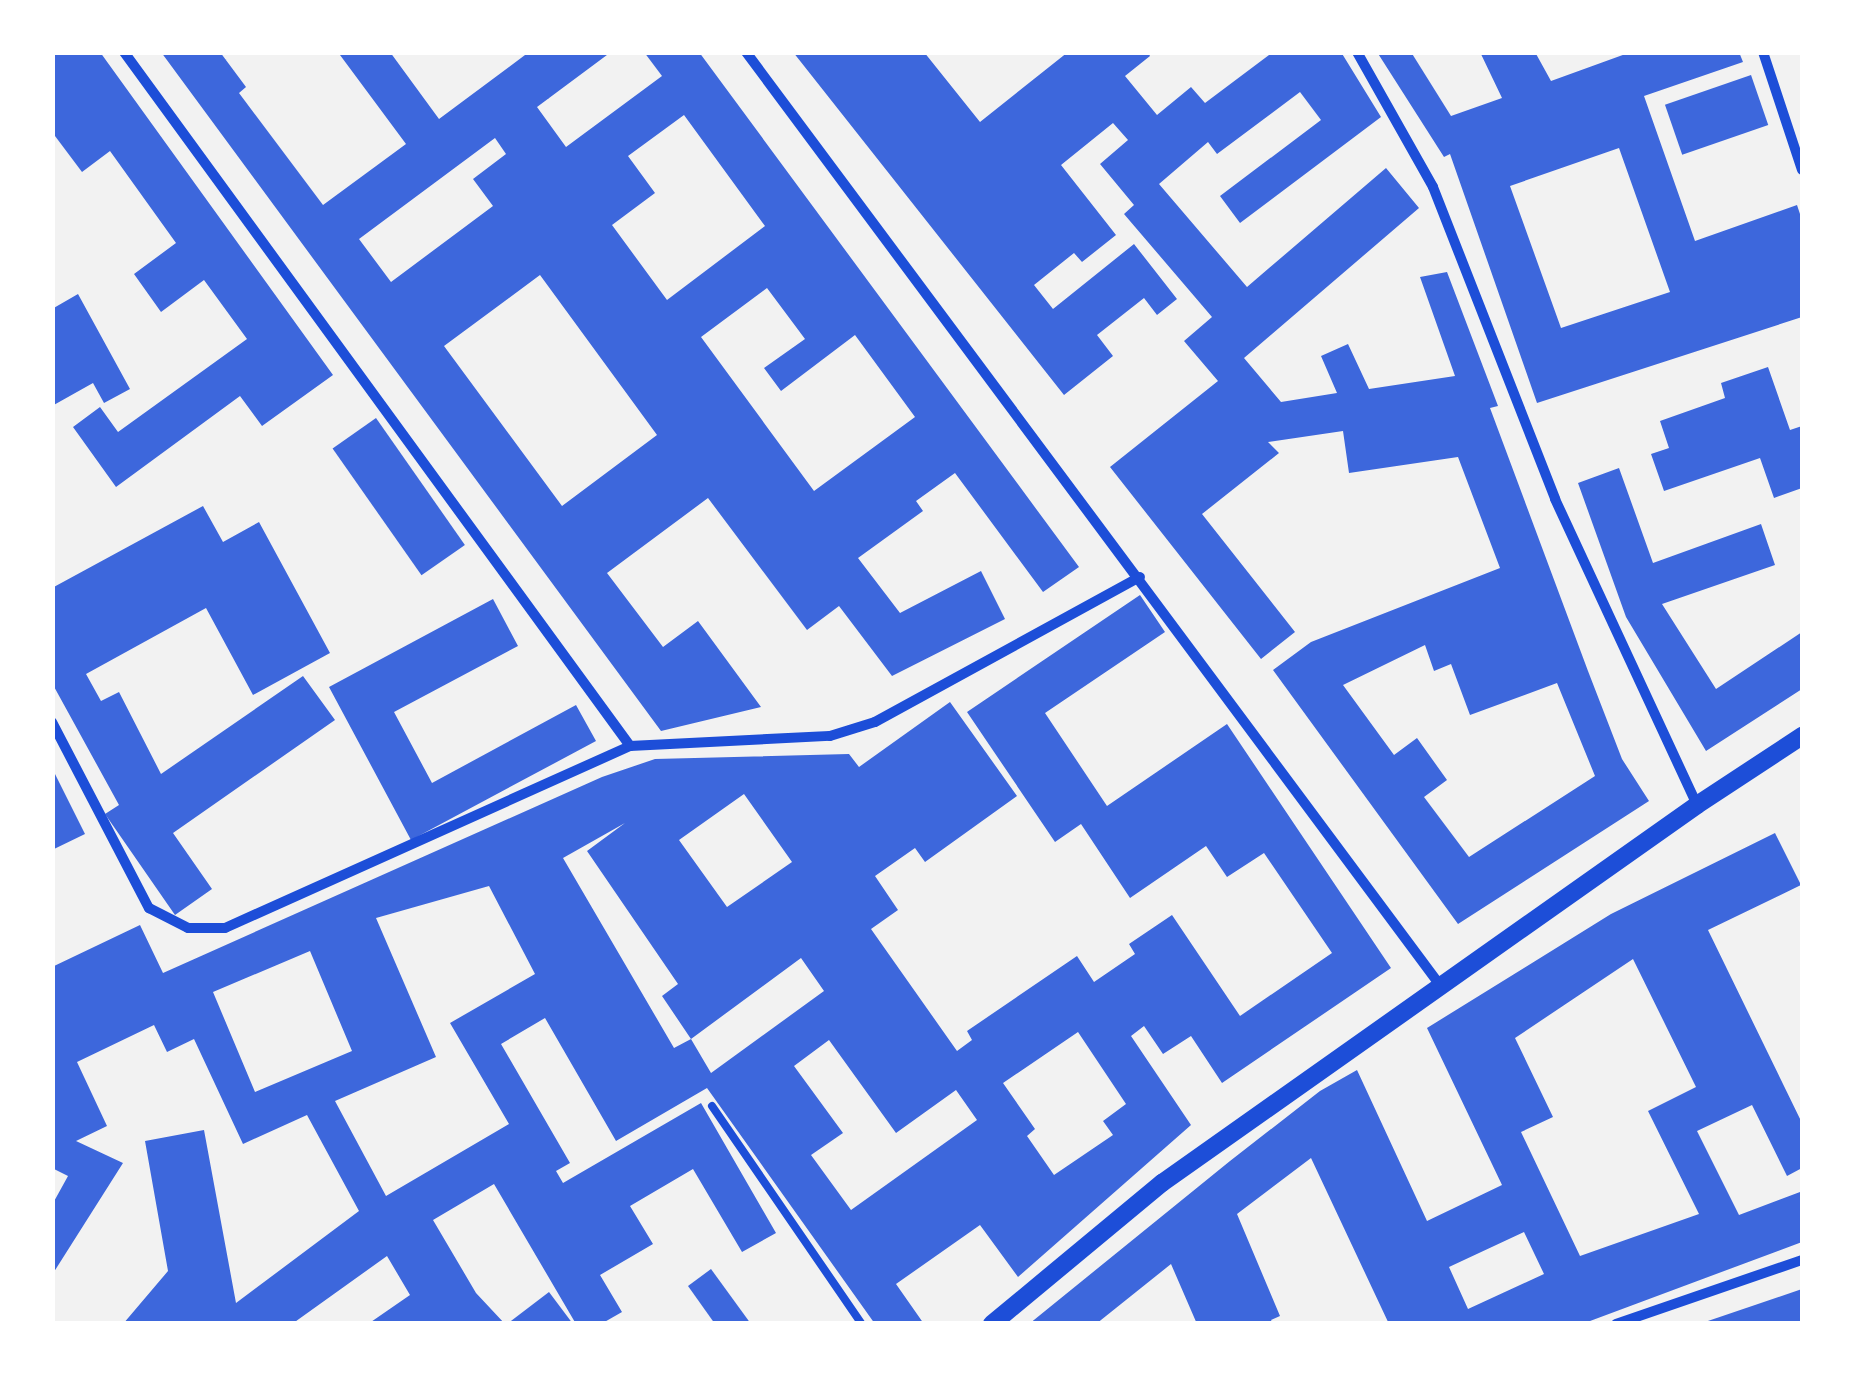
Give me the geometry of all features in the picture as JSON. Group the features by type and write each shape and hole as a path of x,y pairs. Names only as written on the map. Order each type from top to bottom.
{"street":[{"path":"124,52 630,746"},
{"path":"746,52 1440,985"},
{"path":"1357,52 1433,187 1555,498 1697,805"},
{"path":"1762,52 1802,170"},
{"path":"52,722 149,908 188,928 225,928 630,746 830,736 875,722 1140,577"},
{"path":"992,1324 1162,1183 1697,805 1802,736"},
{"path":"1616,1324 1802,1260"}],"lane":[{"path":"712,1106 862,1324"}],"building":[{"path":"52,52 100,52 333,375 262,426 240,396 116,487 73,427 100,407 118,432 247,339 204,280 161,312 134,274 176,243 110,151 82,172 52,132"},
{"path":"161,52 220,52 246,87 239,93 323,205 406,144 340,55 342,52 390,52 439,119 529,52 611,52 537,107 566,147 662,76 644,52 699,52 1079,567 1043,592 955,473 916,501 923,511 858,558 900,613 981,571 1005,619 892,676 839,606 807,630 708,498 607,573 663,647 698,621 761,707 661,731","holes":["684,115 765,226 667,300 612,225 655,193 628,156","495,138 506,154 473,179 493,206 391,282 359,239","540,275 657,435 562,506 444,346","767,288 805,339 764,368 781,391 855,335 915,417 814,491 701,337"]},
{"path":"793,52 924,52 980,122 1068,52 1148,52 1150,56 1125,76 1157,115 1191,87 1205,103 1273,52 1341,52 1381,117 1240,223 1220,196 1321,120 1300,92 1217,154 1208,142 1159,184 1247,287 1386,168 1419,208 1244,358 1281,402 1337,393 1321,356 1348,344 1369,389 1455,376 1420,277 1447,272 1498,406 1490,408 1588,671 1622,759 1649,801 1458,924 1273,670 1311,642 1500,568 1458,457 1349,473 1343,431 1268,442 1279,453 1202,514 1295,632 1261,659 1110,467 1218,381 1184,341 1212,317 1124,214 1134,205 1100,164 1128,140 1113,123 1061,165 1116,235 1082,262 1074,253 1034,285 1053,309 1134,244 1177,299 1157,315 1144,298 1097,335 1113,356 1064,395","holes":["1425,645 1434,671 1451,664 1470,715 1557,683 1595,776 1469,857 1424,797 1447,780 1417,738 1394,755 1343,685"]},
{"path":"1377,52 1411,52 1451,116 1502,98 1480,52 1535,52 1551,81 1631,52 1739,52 1743,62 1644,96 1695,241 1797,205 1802,220 1802,317 1537,403 1450,154 1444,157","holes":["1619,148 1670,292 1561,328 1510,186"]},
{"path":"1751,75 1768,125 1682,155 1665,105"},
{"path":"78,294 130,389 104,403 93,383 52,406 52,309"},
{"path":"1768,367 1790,430 1802,426 1802,488 1774,498 1760,458 1664,491 1651,454 1669,448 1660,421 1725,398 1721,383"},
{"path":"376,418 465,545 421,575 333,448"},
{"path":"1619,468 1653,563 1761,524 1775,565 1662,604 1716,689 1802,632 1802,689 1706,751 1626,617 1578,483"},
{"path":"203,506 223,542 259,522 330,653 253,695 206,608 86,674 101,701 119,692 161,774 303,676 335,720 173,833 212,889 175,915 105,814 119,805 52,683 52,588"},
{"path":"1140,595 1165,632 1045,713 1107,806 1227,724 1391,968 1222,1083 1191,1036 1163,1054 1144,1026 1131,1036 1191,1125 1018,1277 980,1225 896,1284 924,1324 875,1324 707,1088 616,1141 545,1018 501,1044 570,1163 556,1171 563,1183 701,1103 776,1233 742,1252 693,1169 630,1206 653,1244 600,1275 622,1312 601,1324 576,1324 494,1184 433,1220 476,1293 505,1324 368,1324 410,1295 387,1256 292,1324 123,1324 168,1271 145,1141 204,1130 236,1303 359,1211 307,1115 243,1144 194,1039 167,1052 154,1025 77,1062 107,1126 76,1141 123,1163 52,1275 52,1205 68,1176 52,1168 52,967 140,925 163,973 602,777 655,759 849,754 859,767 950,702 1017,796 925,862 915,848 875,876 898,910 871,929 957,1051 972,1040 967,1031 1077,956 1094,982 1135,954 1129,944 1172,915 1240,1016 1332,953 1264,853 1227,877 1206,846 1130,898 1081,824 1055,842 967,712","holes":["744,794 792,862 727,907 679,840","625,823 587,851 678,984 662,996 691,1039 674,1048 563,858","489,886 535,974 450,1023 509,1124 386,1196 335,1101 436,1057 376,918","310,951 352,1051 255,1092 213,992","801,958 824,991 711,1073 691,1039","1078,1032 1126,1104 1103,1121 1113,1135 1054,1175 1027,1136 1035,1129 1003,1083","829,1040 896,1133 956,1090 977,1120 851,1210 811,1155 843,1133 794,1066"]},
{"path":"493,599 518,646 394,712 432,783 576,705 596,741 411,840 329,687"},
{"path":"52,768 85,834 52,850"},
{"path":"1775,833 1801,885 1708,930 1802,1123 1802,1168 1787,1176 1752,1105 1697,1131 1739,1215 1800,1192 1802,1242 1582,1324 1389,1324 1311,1158 1237,1214 1280,1316 1271,1320 1273,1324 1197,1324 1171,1264 1096,1324 1029,1324 1320,1091 1357,1070 1427,1221 1502,1185 1427,1028 1611,914","holes":["1633,959 1696,1087 1648,1111 1699,1214 1580,1256 1521,1132 1553,1117 1515,1038","1524,1232 1544,1274 1468,1309 1449,1267"]},
{"path":"711,1269 751,1324 715,1324 688,1286"},
{"path":"1802,1289 1802,1324 1702,1324 1702,1323"},
{"path":"549,1292 573,1324 507,1324"}]}
